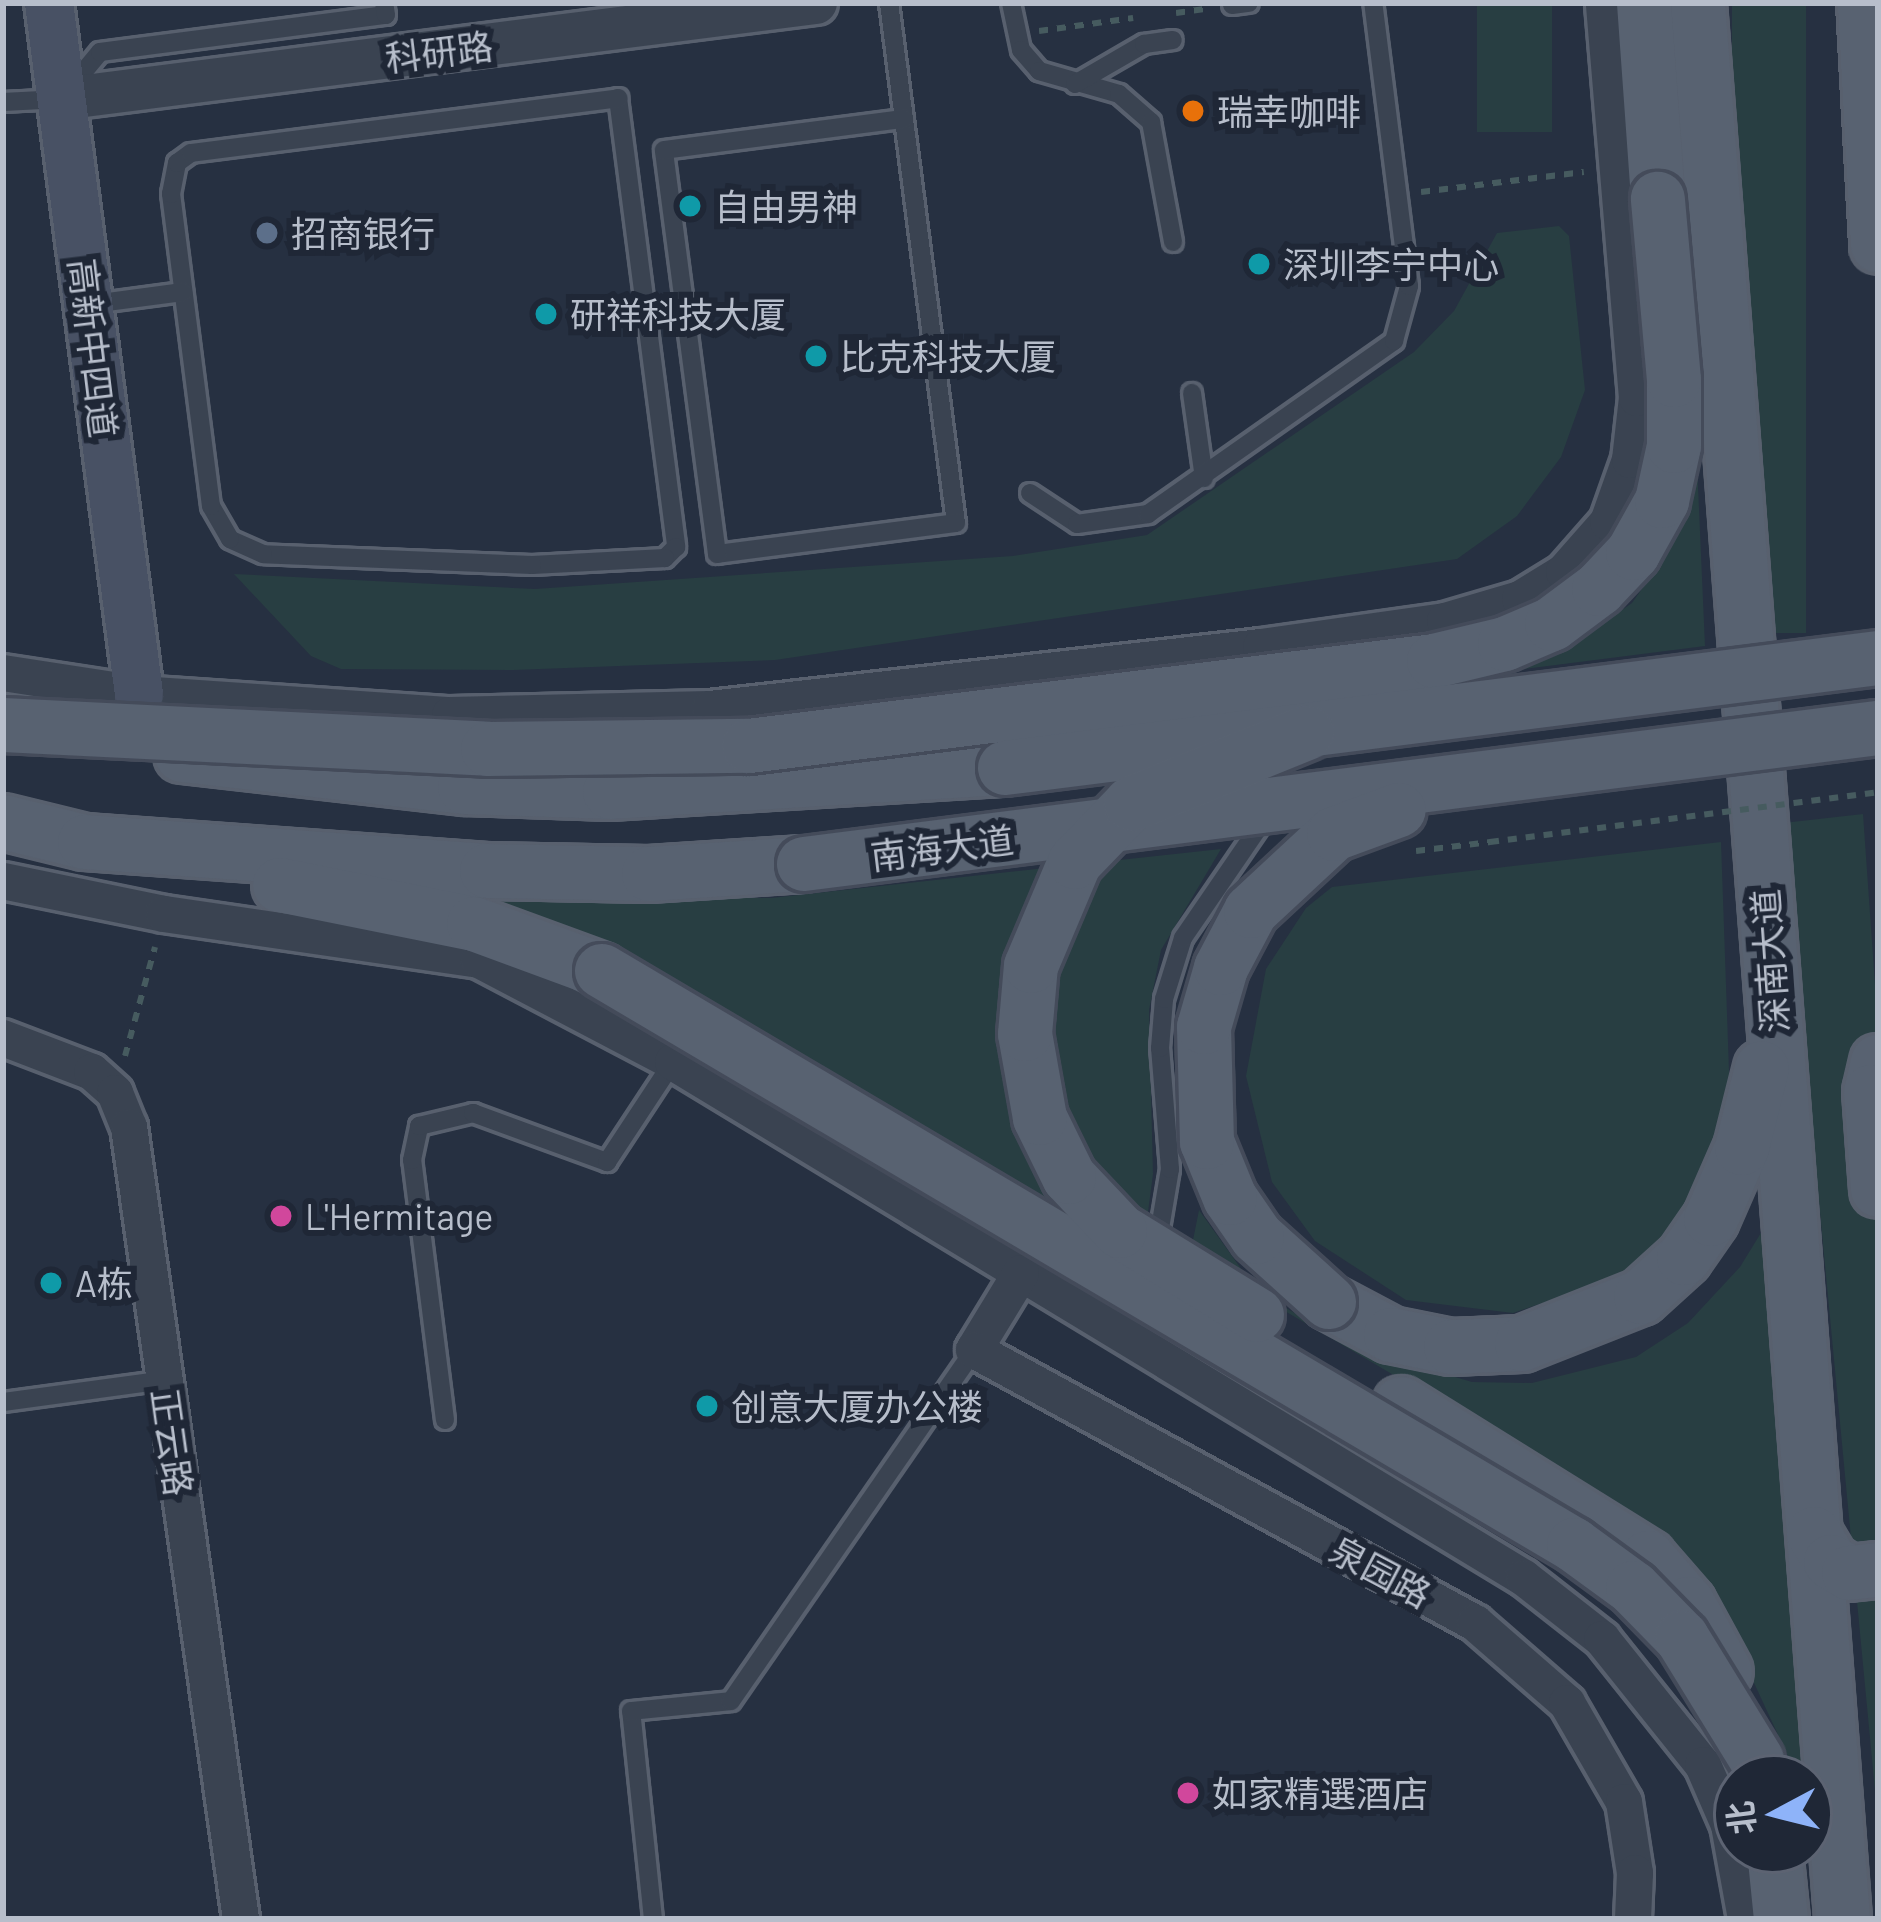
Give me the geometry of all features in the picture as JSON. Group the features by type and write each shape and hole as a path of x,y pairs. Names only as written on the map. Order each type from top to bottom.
{"main road":[{"name":"高新中四道","path":"49,3 140,694"},
{"path":"3,725 488,748 749,746 1434,661 1505,644 1552,624 1599,589 1633,553 1662,501 1675,446 1674,380 1644,3"},
{"name":"深南大道","path":"1698,3 1843,1919"},
{"path":"1872,58 1878,246"},
{"name":"南海大道","path":"3,725 332,775 610,792 875,781 1306,733 1878,658"},
{"name":"南海大道","path":"3,822 85,842 487,871 649,874 804,864 1878,728"},
{"path":"1306,733 1131,804 1075,862 1031,966 1025,1034 1040,1118 1069,1177 1120,1232 1605,1524 1648,1558 1688,1604 1728,1676 1753,1754"},
{"path":"1559,771 1407,806 1334,834 1251,911 1221,968 1204,1027 1207,1142 1257,1237 1329,1302 1390,1335 1451,1347 1522,1344 1641,1297 1711,1220 1742,1148 1761,1075 1771,988"},
{"path":"85,842 474,924 602,971 1574,1545 1633,1588 1682,1638 1749,1754"},
{"path":"1878,1062 1871,1092 1878,1190"},
{"path":"1814,1534 1831,1562 1850,1573 1878,1570"},
{"path":"1777,1874 1781,1919"}],"street":[{"name":"科研路","path":"61,99 816,3"},
{"path":"3,674 140,694 450,715 710,709 1261,647 1445,621 1520,599 1564,572 1608,522 1630,460 1637,398 1604,3"},
{"path":"3,881 164,914 479,960 673,1062 1524,1578 1602,1639 1703,1765 1729,1825 1746,1919"},
{"path":"3,1039 92,1072 115,1093"},
{"name":"正云路","path":"115,1093 128,1127 241,1919"},
{"path":"974,1350 1021,1273"},
{"name":"泉园路","path":"974,1350 1448,1607 1522,1658 1567,1702 1615,1780 1631,1835 1633,1919"}],"lane":[{"path":"3,102 61,99 100,52 386,15 384,3"},
{"path":"889,3 904,119 956,523 717,554 664,150 904,119"},
{"path":"1011,3 1016,34 1039,71 1119,94 1150,122 1173,242"},
{"path":"1030,493 1077,524 1148,514 1394,340 1408,308 1373,3"},
{"path":"1075,85 1144,44 1172,40"},
{"path":"619,98 676,547 665,558 532,565 244,548 212,506 183,292 172,177 190,153 619,98"},
{"path":"88,304 183,292"},
{"path":"1192,393 1204,478"},
{"path":"1123,1334 1167,1218 1164,999 1183,938 1265,824 1276,780 1261,647"},
{"path":"445,1420 412,1160 419,1126 473,1113 608,1162 673,1062"},
{"path":"653,1919 631,1711 731,1701 974,1350"},
{"path":"3,1402 165,1379"}],"path":[{"path":"1167,14 1240,4"},
{"path":"1016,34 1145,17"},
{"path":"1397,195 1584,172"},
{"path":"1402,852 1878,793"},
{"path":"115,1093 164,914"}],"green space":[{"path":"1477,3 1552,3 1552,132 1477,132"},
{"path":"1732,3 1806,3 1806,633 1732,633"},
{"path":"1559,226 1569,236 1585,390 1561,457 1517,516 1457,559 775,660 513,670 341,669 311,656 234,574 535,589 1013,556 1147,535 1414,352 1454,311 1497,233"},
{"path":"1697,463 1705,646 1501,672 1575,642 1632,603 1665,556"},
{"path":"1863,814 1878,1027 1878,1822 1783,823"},
{"path":"1721,842 1730,1100 1711,1170 1671,1232 1616,1278 1513,1313 1406,1300 1315,1241 1272,1182 1246,1076 1266,969 1306,908 1332,887"},
{"path":"1221,849 1161,950 1149,1010 1153,1174 1146,1227 1057,1215 395,892 771,898"},
{"path":"1199,1210 1242,1270 1286,1308 1354,1347 1472,1382 1532,1383 1636,1357 1688,1323 1740,1267 1767,1223 1807,1754 1787,1754 1742,1657 1592,1492 1190,1255"}],"place":[{"name":"瑞幸咖啡","path":"1193,111"},
{"name":"自由男神","path":"690,206"},
{"name":"招商银行","path":"267,233"},
{"name":"深圳李宁中心","path":"1259,264"},
{"name":"研祥科技大厦","path":"546,314"},
{"name":"比克科技大厦","path":"816,356"},
{"name":"L'Hermitage","path":"281,1216"},
{"name":"A栋","path":"51,1283"},
{"name":"创意大厦办公楼","path":"707,1406"},
{"name":"如家精選酒店","path":"1188,1793"}]}
